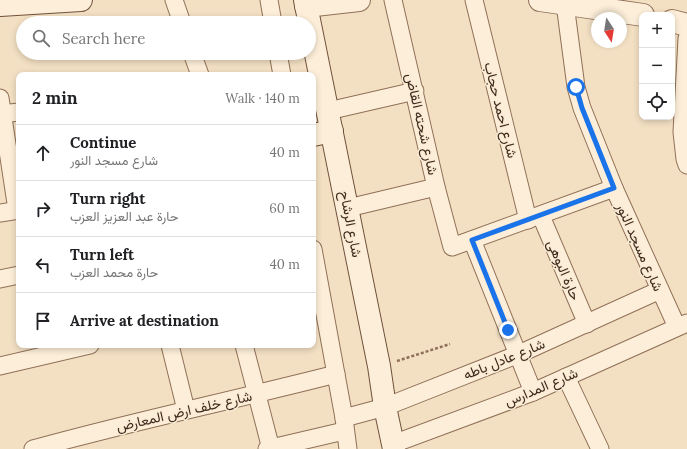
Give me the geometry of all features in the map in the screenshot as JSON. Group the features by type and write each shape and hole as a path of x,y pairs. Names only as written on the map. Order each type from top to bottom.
{"main road":[{"path":"8,3 81,0"},
{"path":"305,3 359,0"},
{"path":"540,0 572,3 639,14"},
{"name":"شارع الرشاح","path":"305,3 307,16"},
{"path":"675,22 687,25"},
{"name":"شارع الرشاح","path":"314,60 316,72"},
{"name":"شارع الرشاح","path":"316,74 324,126 348,208 379,366 393,447"}],"street":[{"path":"174,0 180,16"},
{"path":"269,0 272,16"},
{"name":"شارع شحته القاض","path":"393,0 436,188 452,247 472,240"},
{"name":"شارع احمد حجاب","path":"474,0 534,218"},
{"name":"شارع مسجد النور","path":"572,3 577,92 614,188 660,290 682,325"},
{"path":"687,38 682,132 687,165"},
{"path":"195,60 199,72"},
{"path":"279,60 281,72"},
{"path":"324,126 415,92"},
{"path":"5,110 5,161 16,202"},
{"path":"348,208 436,188"},
{"path":"533,392 472,240 614,188"},
{"path":"0,213 16,210"},
{"name":"حارة البوهى","path":"534,218 587,324"},
{"path":"316,265 348,449"},
{"path":"0,279 16,276"},
{"name":"شارع عادل باطه","path":"269,449 344,424 519,354 660,290"},
{"name":"شارع المدارس","path":"393,447 533,392 682,325"},
{"path":"0,366 77,348"},
{"path":"171,348 186,410"},
{"path":"245,348 269,449"},
{"name":"شارع خلف ارض المعارض","path":"33,449 97,431 336,374"},
{"path":"566,377 600,449"}],"path":[{"path":"379,366 450,344"}],"route":[{"path":"508,330 472,240 614,188 582,108 576,87"}]}
